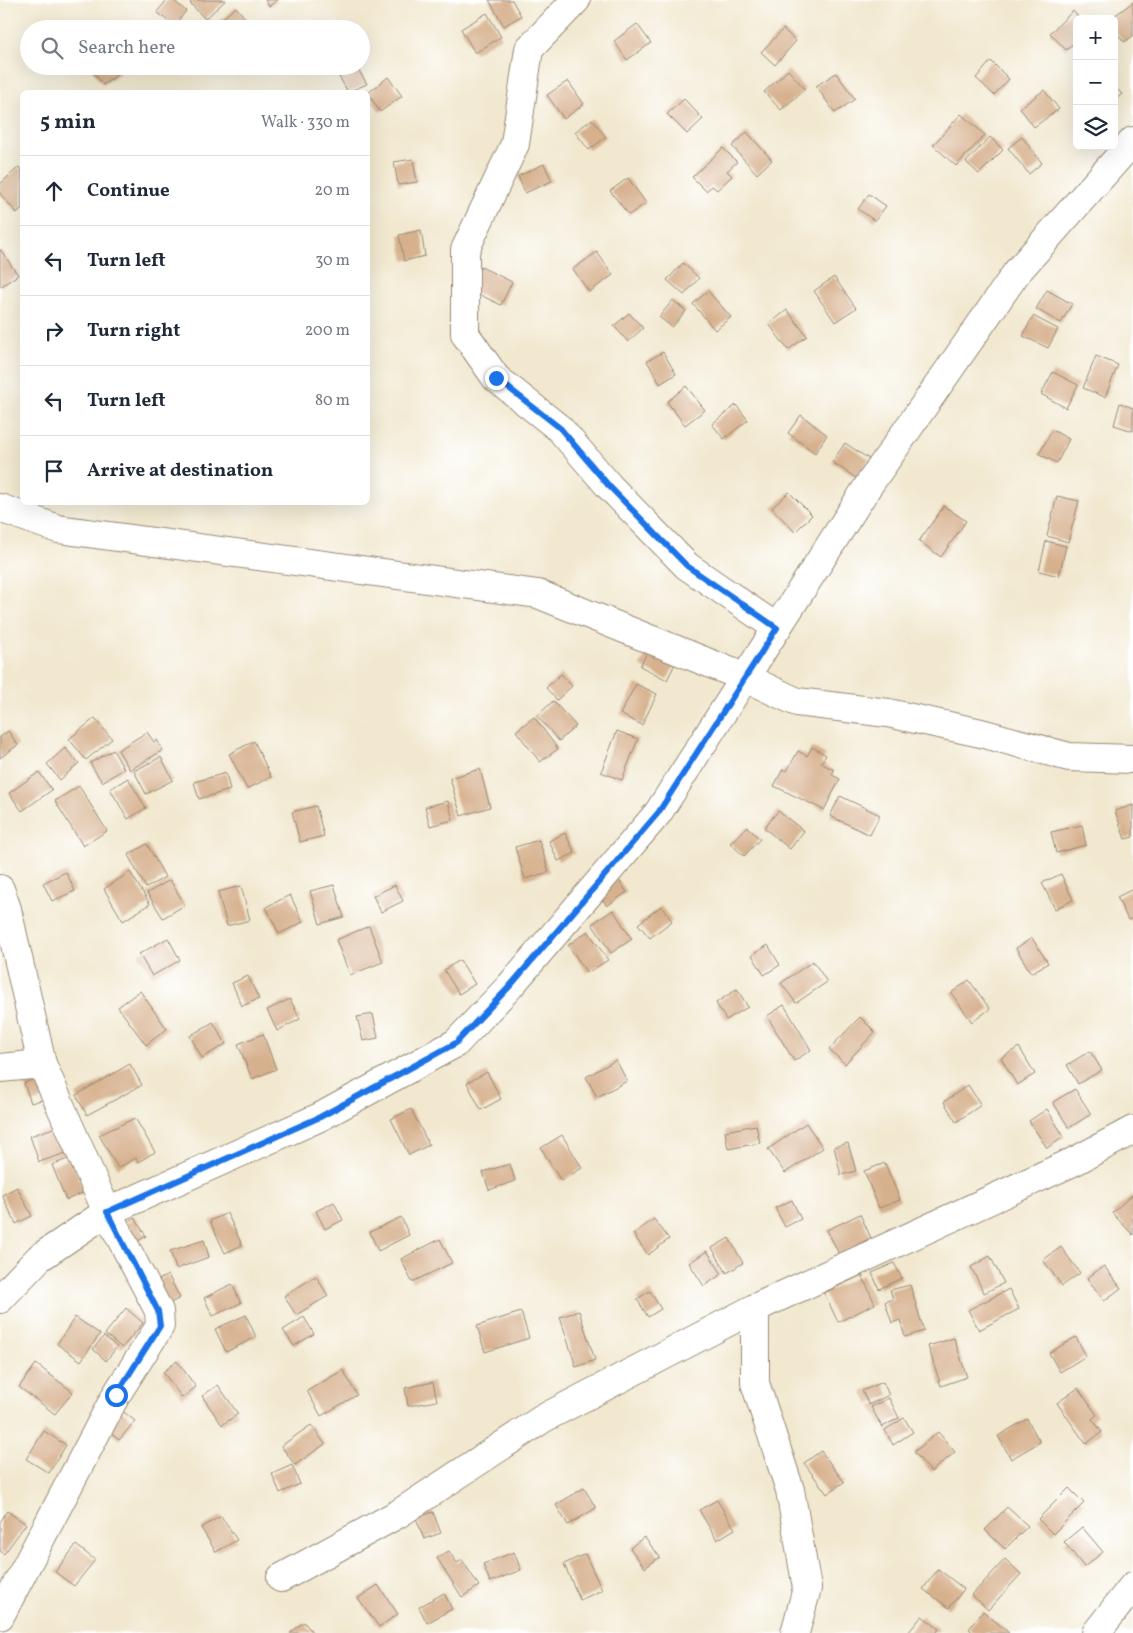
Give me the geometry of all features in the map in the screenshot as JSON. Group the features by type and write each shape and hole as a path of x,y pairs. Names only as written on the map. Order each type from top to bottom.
{"street":[{"path":"569,3 529,49 515,144 465,250 465,334 496,378 560,428 609,486 687,566 777,628"},
{"path":"0,1299 39,1258 107,1212 320,1117 456,1043 510,986 658,813 868,486 1016,272 1133,141"},
{"path":"0,508 58,529 538,594 746,678 797,702 898,715 981,733 1069,758 1133,759"},
{"path":"0,889 7,909 42,1064 107,1212 158,1311 160,1326 116,1395 0,1616"},
{"path":"0,1068 42,1064"},
{"path":"281,1578 398,1514 544,1418 755,1308 1076,1160 1133,1130"},
{"path":"755,1308 755,1383 790,1490 807,1588 795,1633"},
{"path":"1096,1633 1133,1586"}],"building":[{"path":"167,0 173,0 186,11 179,20 167,20 157,12"},
{"path":"193,0 226,0 205,19 190,3"},
{"path":"265,0 278,0 269,6"},
{"path":"489,0 512,0 521,16 504,26"},
{"path":"1133,2 1133,36 1124,42 1118,34 1118,15 1115,15"},
{"path":"236,7 246,19 245,20 220,20"},
{"path":"1073,11 1076,15 1073,15 1073,44 1066,50 1050,33"},
{"path":"487,13 501,37 475,53 461,29"},
{"path":"637,24 651,43 627,60 614,41"},
{"path":"783,29 796,41 775,65 761,52"},
{"path":"991,61 1009,79 994,95 976,78"},
{"path":"788,70 805,89 781,110 764,92"},
{"path":"836,73 855,99 835,113 816,86"},
{"path":"96,75 117,75 103,85"},
{"path":"338,75 362,75 367,84 353,90 347,90"},
{"path":"388,77 402,96 380,112 370,96 370,91"},
{"path":"568,81 584,104 564,119 547,95"},
{"path":"1044,90 1059,109 1034,127 1020,108"},
{"path":"684,99 703,119 687,134 667,114"},
{"path":"961,114 985,135 956,166 933,145"},
{"path":"592,119 606,137 589,150 575,132"},
{"path":"747,132 772,160 757,174 732,146"},
{"path":"990,137 1003,150 979,174 966,162"},
{"path":"1022,137 1042,163 1029,174 1008,148"},
{"path":"723,148 737,162 727,171 732,176 717,190 712,186 706,191 692,177"},
{"path":"413,159 417,182 398,185 394,162"},
{"path":"544,164 552,181 525,193 518,176"},
{"path":"19,167 20,210 17,213 0,194 0,184"},
{"path":"628,178 646,203 629,215 610,191"},
{"path":"869,194 886,206 875,221 858,209"},
{"path":"421,230 425,256 404,261 399,235"},
{"path":"0,249 18,275 0,287"},
{"path":"597,252 613,275 589,292 573,269"},
{"path":"683,263 699,278 684,295 667,280"},
{"path":"481,267 512,282 501,305 470,290"},
{"path":"834,277 856,308 835,322 814,291"},
{"path":"1047,290 1072,304 1061,323 1036,309"},
{"path":"708,291 731,317 715,330 693,304"},
{"path":"673,300 686,311 672,327 659,317"},
{"path":"787,310 807,336 788,350 769,324"},
{"path":"629,313 643,328 628,342 614,326"},
{"path":"1033,316 1058,329 1048,348 1023,336"},
{"path":"663,352 676,374 660,384 647,361"},
{"path":"1096,356 1118,365 1105,397 1083,388"},
{"path":"1053,372 1078,385 1066,408 1041,394"},
{"path":"686,386 705,410 685,425 667,402"},
{"path":"1120,403 1133,408 1133,431 1114,425"},
{"path":"736,405 748,420 724,439 712,424"},
{"path":"801,415 827,435 815,453 788,433"},
{"path":"1052,430 1069,439 1057,463 1039,454"},
{"path":"845,443 869,459 856,478 832,462"},
{"path":"789,492 812,515 795,532 772,508"},
{"path":"1057,496 1079,501 1068,542 1047,536"},
{"path":"944,506 966,521 941,557 919,541"},
{"path":"1046,541 1066,546 1059,576 1039,571"},
{"path":"649,649 676,662 667,680 640,666"},
{"path":"561,674 572,686 557,700 546,688"},
{"path":"636,684 657,694 642,725 620,714"},
{"path":"553,701 576,726 559,741 537,716"},
{"path":"534,717 558,749 540,762 516,731"},
{"path":"95,718 112,739 86,760 69,739"},
{"path":"8,731 18,745 0,758 0,737"},
{"path":"617,731 638,739 622,780 601,772"},
{"path":"147,732 154,742 157,740 163,750 130,770 118,750"},
{"path":"254,741 271,777 247,789 229,754"},
{"path":"812,747 826,755 821,763 834,770 832,775 840,779 824,810 774,786 783,769 787,771 798,751 807,756"},
{"path":"65,748 79,763 60,780 47,764"},
{"path":"113,750 124,769 102,782 90,763"},
{"path":"161,757 173,780 146,794 134,771"},
{"path":"480,769 490,807 461,816 450,778"},
{"path":"39,772 52,790 22,811 9,793"},
{"path":"226,773 230,790 199,799 194,782"},
{"path":"128,778 146,808 128,819 110,789"},
{"path":"79,786 107,831 83,846 55,801"},
{"path":"840,796 880,815 870,835 830,816"},
{"path":"448,801 453,820 430,826 425,807"},
{"path":"1133,805 1133,837 1125,839 1115,811"},
{"path":"316,806 324,836 300,842 292,812"},
{"path":"778,811 804,831 790,849 764,828"},
{"path":"1082,825 1086,845 1056,853 1051,832"},
{"path":"747,827 760,839 744,856 730,843"},
{"path":"565,833 575,853 558,861 549,841"},
{"path":"539,840 549,872 525,879 515,847"},
{"path":"147,844 165,877 146,888 128,855"},
{"path":"66,872 75,891 52,901 43,883"},
{"path":"130,872 150,904 123,921 104,889"},
{"path":"1061,874 1073,900 1055,909 1042,883"},
{"path":"618,879 627,892 607,906 598,893"},
{"path":"170,880 185,905 163,918 147,893"},
{"path":"334,885 344,917 320,924 310,891"},
{"path":"395,885 403,901 381,912 373,896"},
{"path":"241,886 250,920 227,926 218,892"},
{"path":"1133,889 1133,918 1128,920 1117,897"},
{"path":"290,895 303,922 279,934 266,907"},
{"path":"661,906 672,921 650,938 638,924"},
{"path":"613,910 632,939 611,953 592,924"},
{"path":"369,926 383,962 350,975 336,940"},
{"path":"588,931 608,960 587,973 568,945"},
{"path":"168,938 180,960 152,976 139,954"},
{"path":"1032,938 1048,963 1031,973 1016,948"},
{"path":"768,945 780,965 764,975 752,955"},
{"path":"460,960 475,984 459,994 444,970"},
{"path":"813,961 827,982 796,1003 781,983"},
{"path":"248,976 259,999 242,1006 232,983"},
{"path":"969,980 990,1009 972,1022 951,993"},
{"path":"737,989 748,1007 726,1020 716,1003"},
{"path":"140,991 167,1029 146,1045 118,1007"},
{"path":"290,999 300,1019 277,1031 267,1010"},
{"path":"784,1005 811,1050 794,1061 767,1016"},
{"path":"373,1014 378,1038 363,1041 357,1017"},
{"path":"860,1017 875,1032 845,1064 829,1049"},
{"path":"213,1022 226,1044 202,1058 190,1036"},
{"path":"263,1034 276,1069 252,1079 238,1044"},
{"path":"1019,1047 1035,1074 1017,1085 1001,1058"},
{"path":"1090,1051 1102,1070 1078,1084 1067,1065"},
{"path":"616,1060 627,1081 597,1097 586,1077"},
{"path":"130,1064 142,1085 87,1115 76,1095"},
{"path":"487,1072 501,1099 481,1110 467,1083"},
{"path":"44,1076 51,1097 31,1103 24,1083"},
{"path":"968,1085 981,1105 956,1122 944,1102"},
{"path":"1075,1089 1091,1114 1069,1128 1053,1102"},
{"path":"411,1109 429,1145 409,1155 391,1119"},
{"path":"1047,1109 1064,1137 1047,1148 1029,1121"},
{"path":"135,1118 155,1152 138,1162 136,1158 118,1168 99,1135"},
{"path":"806,1123 823,1148 785,1173 768,1149"},
{"path":"62,1125 72,1151 39,1162 30,1136"},
{"path":"756,1125 760,1143 728,1149 725,1131"},
{"path":"562,1135 582,1168 561,1181 541,1148"},
{"path":"848,1143 856,1171 841,1175 834,1147"},
{"path":"70,1158 85,1192 66,1200 52,1165"},
{"path":"885,1163 900,1200 879,1208 864,1171"},
{"path":"510,1164 515,1181 489,1190 483,1172"},
{"path":"17,1187 32,1216 16,1224 2,1195"},
{"path":"1133,1194 1133,1235 1112,1213"},
{"path":"792,1200 801,1219 785,1227 775,1208"},
{"path":"334,1202 343,1220 325,1229 316,1211"},
{"path":"227,1213 242,1245 225,1253 210,1221"},
{"path":"860,1214 871,1238 839,1254 827,1230"},
{"path":"401,1217 409,1235 378,1251 370,1232"},
{"path":"135,1218 146,1236 132,1245 121,1226"},
{"path":"654,1219 669,1239 648,1255 633,1234"},
{"path":"729,1238 743,1263 727,1273 712,1248"},
{"path":"440,1239 452,1263 412,1282 401,1259"},
{"path":"204,1240 209,1257 176,1269 170,1251"},
{"path":"1061,1247 1080,1273 1062,1286 1043,1260"},
{"path":"707,1251 722,1274 704,1286 689,1263"},
{"path":"990,1256 1004,1283 984,1293 971,1267"},
{"path":"894,1263 902,1278 879,1289 872,1273"},
{"path":"1104,1266 1121,1288 1104,1301 1087,1278"},
{"path":"168,1275 180,1298 163,1307 151,1284"},
{"path":"862,1275 875,1304 838,1322 824,1293"},
{"path":"316,1276 328,1296 296,1315 284,1296"},
{"path":"232,1284 241,1303 213,1316 204,1298"},
{"path":"910,1285 924,1331 905,1337 900,1320 892,1323 885,1302 893,1299 890,1290"},
{"path":"1009,1289 1019,1309 979,1330 968,1310"},
{"path":"650,1291 661,1309 648,1317 637,1299"},
{"path":"126,1308 143,1323 122,1348 105,1334"},
{"path":"579,1311 595,1360 576,1367 560,1317"},
{"path":"521,1312 529,1338 485,1352 477,1326"},
{"path":"246,1315 256,1337 226,1352 215,1329"},
{"path":"75,1317 100,1334 81,1361 57,1344"},
{"path":"304,1317 314,1334 294,1346 283,1330"},
{"path":"104,1336 117,1347 106,1361 93,1349"},
{"path":"1076,1337 1086,1356 1060,1372 1049,1353"},
{"path":"954,1338 967,1377 941,1386 928,1346"},
{"path":"177,1361 196,1387 182,1398 163,1372"},
{"path":"36,1364 73,1392 55,1414 19,1387"},
{"path":"343,1370 357,1395 321,1416 307,1391"},
{"path":"433,1382 437,1401 408,1406 405,1388"},
{"path":"883,1382 889,1395 869,1405 862,1391"},
{"path":"218,1385 238,1414 222,1425 202,1396"},
{"path":"1078,1388 1097,1415 1092,1419 1102,1432 1086,1444 1057,1403"},
{"path":"889,1398 899,1418 882,1427 871,1407"},
{"path":"120,1409 135,1421 119,1440 105,1428"},
{"path":"904,1418 913,1432 893,1445 885,1430"},
{"path":"1027,1419 1040,1442 1011,1459 998,1436"},
{"path":"311,1425 325,1444 295,1465 281,1446"},
{"path":"44,1431 66,1445 49,1473 26,1459"},
{"path":"938,1432 955,1452 931,1472 914,1452"},
{"path":"821,1451 844,1482 827,1494 804,1463"},
{"path":"292,1465 300,1484 280,1493 272,1474"},
{"path":"584,1488 596,1508 568,1525 556,1505"},
{"path":"1069,1488 1084,1503 1053,1534 1038,1519"},
{"path":"717,1500 735,1529 717,1540 699,1510"},
{"path":"1007,1507 1028,1526 1005,1549 985,1530"},
{"path":"7,1511 26,1524 4,1554 0,1551 0,1522"},
{"path":"433,1512 441,1533 424,1539 416,1518"},
{"path":"221,1516 237,1540 216,1552 201,1528"},
{"path":"1082,1527 1103,1552 1084,1567 1064,1542"},
{"path":"644,1537 660,1557 645,1568 630,1548"},
{"path":"76,1545 95,1560 74,1586 55,1572"},
{"path":"449,1551 457,1563 462,1560 479,1586 462,1597 437,1558"},
{"path":"514,1552 521,1570 490,1582 483,1564"},
{"path":"585,1554 602,1590 580,1600 564,1564"},
{"path":"1005,1559 1021,1574 988,1610 972,1595"},
{"path":"938,1569 964,1589 949,1608 923,1589"},
{"path":"378,1585 398,1614 379,1627 358,1598"},
{"path":"444,1593 452,1609 427,1623 419,1607"},
{"path":"983,1611 1009,1633 973,1633 969,1629"},
{"path":"922,1616 939,1629 936,1633 908,1633"},
{"path":"304,1622 313,1633 290,1633"}],"route":[{"path":"116,1395 152,1342 160,1326 158,1311 107,1212 320,1117 456,1043 510,986 658,813 777,628 687,566 609,486 560,428 496,378"}]}
